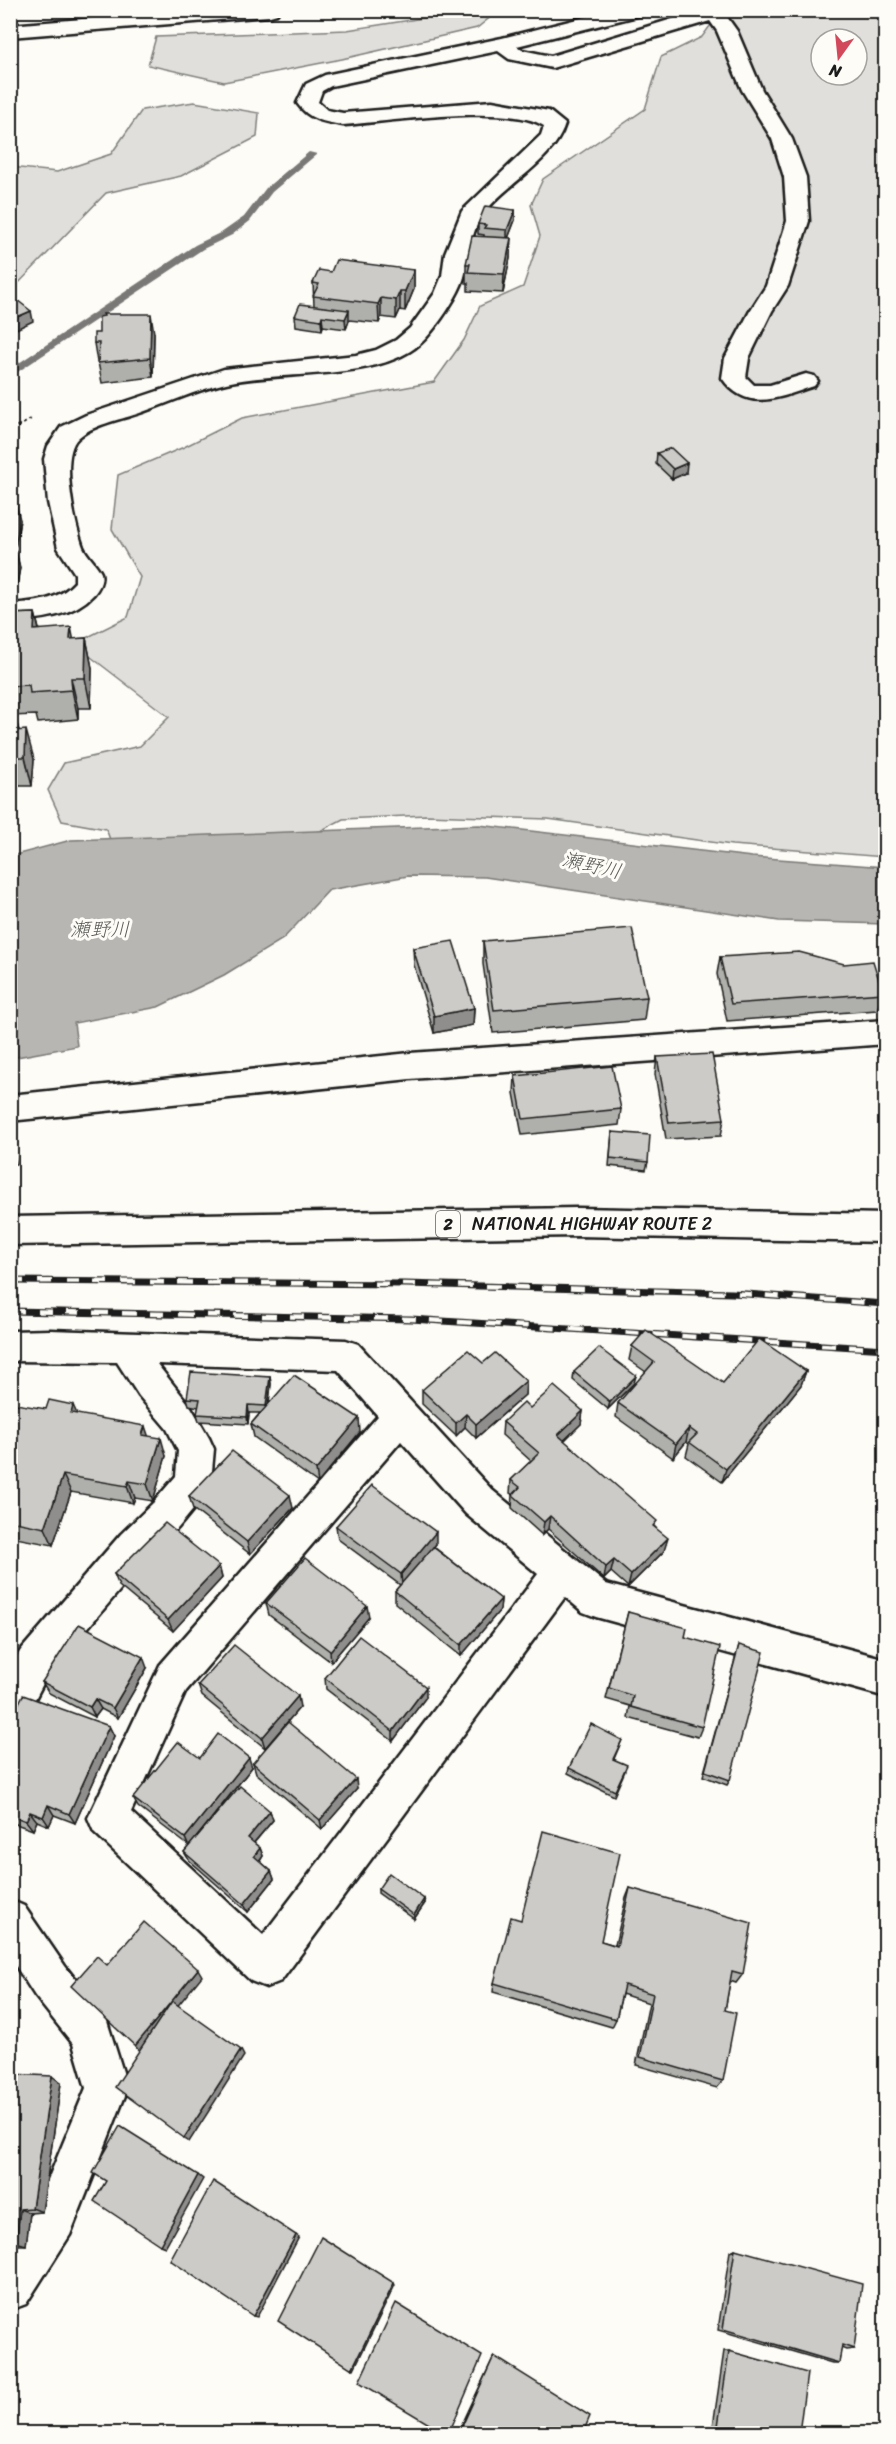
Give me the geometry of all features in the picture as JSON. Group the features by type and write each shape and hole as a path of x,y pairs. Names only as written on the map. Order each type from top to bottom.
{"main road":[{"path":"10,17 92,10"},
{"path":"10,31 270,10"},
{"path":"10,613 63,605 78,598 88,584 88,574 71,548 60,502 56,459 60,446 70,432 94,420 224,376 356,362 384,355 404,345 418,333 446,293 453,276 456,253 473,211 551,137 555,124 542,115 492,106 343,119 320,115 307,103 313,88 325,81 502,44 638,10"},
{"path":"502,44 516,56 552,62 714,13 727,31 752,90 782,140 795,177 798,222 777,286 761,311 737,358 734,378 748,392 772,392 806,381"},
{"path":"10,1108 410,1066 885,1032"},
{"name":"NATIONAL HIGHWAY ROUTE 2","path":"10,1231 577,1222 885,1228"},
{"path":"10,1346 346,1354 479,1502 596,1599 885,1678"},
{"path":"10,1707 34,1663 134,1546 165,1516 192,1482 196,1449 178,1418 151,1385 126,1347"},
{"path":"401,1415 173,1678 108,1818 266,1966 562,1571"},
{"path":"10,1920 50,1981 91,2033 107,2088 54,2219 10,2288"}],"shaded area":[{"path":"474,10 498,11 477,28 342,59 224,82 148,65 156,37 347,30"},
{"path":"721,11 885,11 885,857 732,845 548,819 426,815 343,819 270,857 121,868 106,829 62,821 48,790 64,763 140,746 169,717 74,644 128,617 140,577 112,529 118,475 184,447 242,418 434,382 464,340 480,306 523,287 540,236 531,205 543,179 645,109 661,57 702,37"},
{"path":"194,102 259,113 257,137 181,176 106,193 11,291 11,167 57,172 111,154 142,110"}],"water":[{"name":"瀬野川","path":"479,825 752,857 885,867 885,924 779,921 485,877 408,876 329,890 283,939 224,975 158,1007 74,1023 77,1046 11,1058 11,856 71,840"}],"building":[{"path":"485,206 515,210 507,230 484,228 486,225 478,224"},
{"path":"472,236 511,238 504,274 468,272 470,264 466,264"},
{"path":"336,260 414,270 405,291 400,291 396,300 381,298 378,304 313,296 319,284 313,283 319,270 331,272"},
{"path":"17,300 31,311 10,320 10,303"},
{"path":"300,304 349,310 345,319 322,316 321,320 295,316"},
{"path":"103,314 151,314 150,358 98,363 99,343 94,343 94,333 99,333 99,317 104,316"},
{"path":"671,448 687,463 673,469 657,453"},
{"path":"10,495 14,495 10,512"},
{"path":"10,543 14,543 10,560"},
{"path":"35,613 34,630 71,627 70,639 86,638 85,678 71,678 72,690 30,693 29,685 10,686 10,614"},
{"path":"10,720 16,720 15,731 26,730 25,757 10,757"},
{"path":"632,928 647,997 494,1010 483,941"},
{"path":"453,941 474,1008 434,1016 413,948"},
{"path":"799,952 844,964 873,961 883,993 731,1004 720,957"},
{"path":"712,1054 724,1119 669,1123 657,1057"},
{"path":"612,1066 621,1109 523,1119 515,1076"},
{"path":"612,1132 650,1135 648,1162 610,1158"},
{"path":"646,1330 723,1383 759,1339 806,1371 726,1469 689,1442 697,1434 689,1428 676,1444 618,1403 654,1362 632,1346"},
{"path":"599,1348 636,1376 610,1402 574,1372"},
{"path":"468,1350 483,1363 495,1353 526,1381 476,1424 466,1414 456,1423 422,1390"},
{"path":"191,1372 270,1377 266,1406 248,1405 247,1417 197,1414 200,1399 187,1398"},
{"path":"294,1375 359,1418 316,1470 251,1424"},
{"path":"554,1386 583,1411 558,1435 657,1521 653,1526 668,1538 631,1575 614,1560 606,1567 550,1516 544,1522 513,1495 520,1487 511,1480 539,1453 503,1422 524,1402 530,1408"},
{"path":"49,1400 73,1405 71,1413 145,1426 142,1435 161,1438 147,1484 129,1481 127,1486 63,1475 45,1528 10,1521 10,1419 16,1404 46,1409"},
{"path":"232,1451 290,1495 247,1542 189,1496"},
{"path":"372,1485 436,1532 401,1574 336,1526"},
{"path":"165,1523 219,1566 168,1620 114,1574"},
{"path":"433,1547 501,1599 461,1645 395,1591"},
{"path":"305,1558 367,1606 330,1651 266,1603"},
{"path":"628,1612 687,1628 685,1637 720,1647 702,1727 631,1707 633,1696 609,1688"},
{"path":"79,1624 143,1657 113,1708 95,1699 90,1707 42,1682"},
{"path":"359,1636 426,1687 393,1731 325,1678"},
{"path":"234,1645 298,1696 262,1738 198,1685"},
{"path":"739,1645 764,1652 730,1780 705,1771"},
{"path":"23,1695 109,1726 69,1814 48,1805 43,1817 30,1812 26,1821 10,1815 10,1721"},
{"path":"288,1722 356,1779 320,1820 253,1763"},
{"path":"591,1724 622,1740 613,1759 627,1765 615,1791 569,1768"},
{"path":"218,1734 249,1758 185,1838 133,1798 178,1742 200,1758"},
{"path":"240,1786 270,1811 248,1838 260,1848 254,1856 271,1871 244,1904 184,1852"},
{"path":"543,1831 620,1853 601,1941 617,1946 630,1888 752,1923 743,1974 732,1971 725,2010 736,2013 723,2081 640,2057 653,1994 624,1985 616,2019 494,1983 511,1917 521,1920"},
{"path":"389,1873 424,1899 414,1915 378,1889"},
{"path":"144,1922 198,1969 135,2046 71,1986 97,1956 107,1965"},
{"path":"172,2001 241,2050 184,2138 115,2087"},
{"path":"10,2074 52,2076 32,2208 20,2209 16,2242 10,2242"},
{"path":"120,2126 198,2175 160,2245 94,2201 106,2181 93,2173"},
{"path":"213,2181 296,2235 253,2316 170,2260"},
{"path":"321,2237 394,2283 352,2369 278,2321"},
{"path":"735,2249 862,2284 854,2349 842,2345 839,2363 723,2329"},
{"path":"396,2303 482,2356 449,2433 444,2433 359,2382"},
{"path":"729,2351 807,2373 799,2433 717,2433"},
{"path":"494,2356 590,2416 583,2433 459,2433"}],"waterway":[{"path":"10,374 199,247 228,233 247,219 269,190 312,154"}],"railway":[{"path":"10,1281 405,1284 732,1293 886,1304"},
{"path":"10,1311 411,1319 886,1349"}]}
